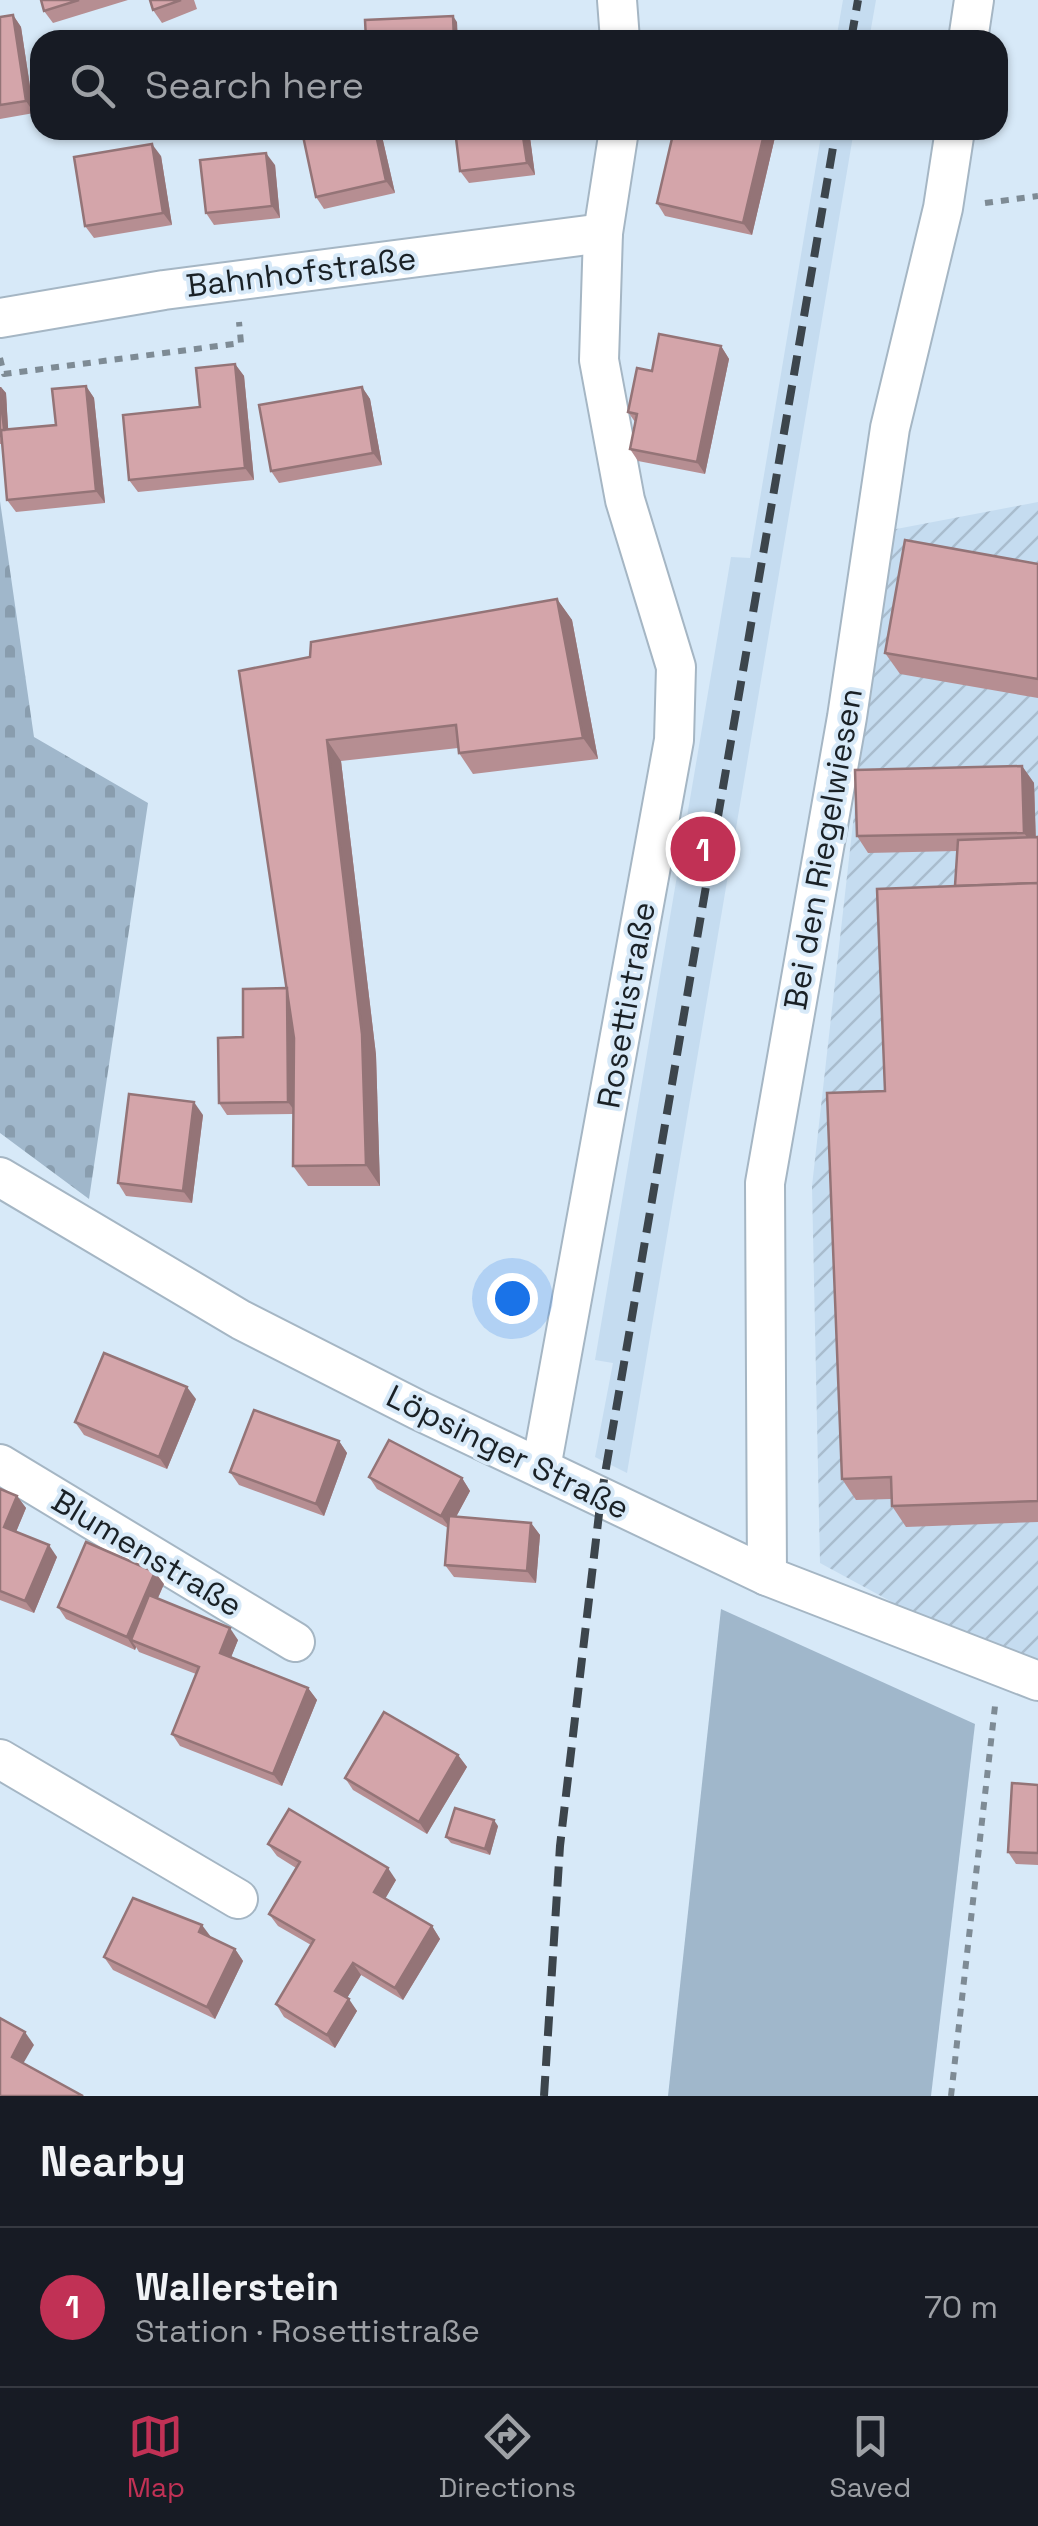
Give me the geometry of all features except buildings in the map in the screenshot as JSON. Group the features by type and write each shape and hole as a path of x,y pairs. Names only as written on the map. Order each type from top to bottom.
{"street":[{"path":"617,0 619,30"},
{"path":"970,30 974,0"},
{"name":"Rosettistraße","path":"540,1468 674,740 676,666 626,500 599,360 604,233 617,140"},
{"name":"Bei den Riegelwiesen","path":"767,1576 765,1183 848,717 890,428 943,208 953,140"},
{"name":"Bahnhofstraße","path":"0,318 235,281 604,233"},
{"name":"Löpsinger Straße","path":"0,1177 241,1320 540,1468 767,1576 1038,1681"},
{"name":"Blumenstraße","path":"0,1464 294,1642"},
{"path":"0,1759 238,1899"}],"path":[{"path":"943,208 1038,196"},
{"path":"0,356 4,374 241,344 235,281"},
{"path":"951,2096 1000,1666"}],"shaded area":[{"path":"843,0 876,0 871,30 838,30"},
{"path":"820,140 852,140 627,1473 595,1457 613,1363 595,1360 731,557 750,558"},
{"path":"1038,502 1038,1681 820,1563 812,1186 864,726 891,530"}],"green space":[{"path":"0,501 34,737 148,803 89,1199 0,1133"},
{"path":"721,1609 975,1724 931,2096 668,2096"}],"railway":[{"path":"853,30 858,0"},
{"path":"544,2096 560,1846 601,1497 834,140"}],"place":[{"name":"Wallerstein","path":"703,849"}]}
